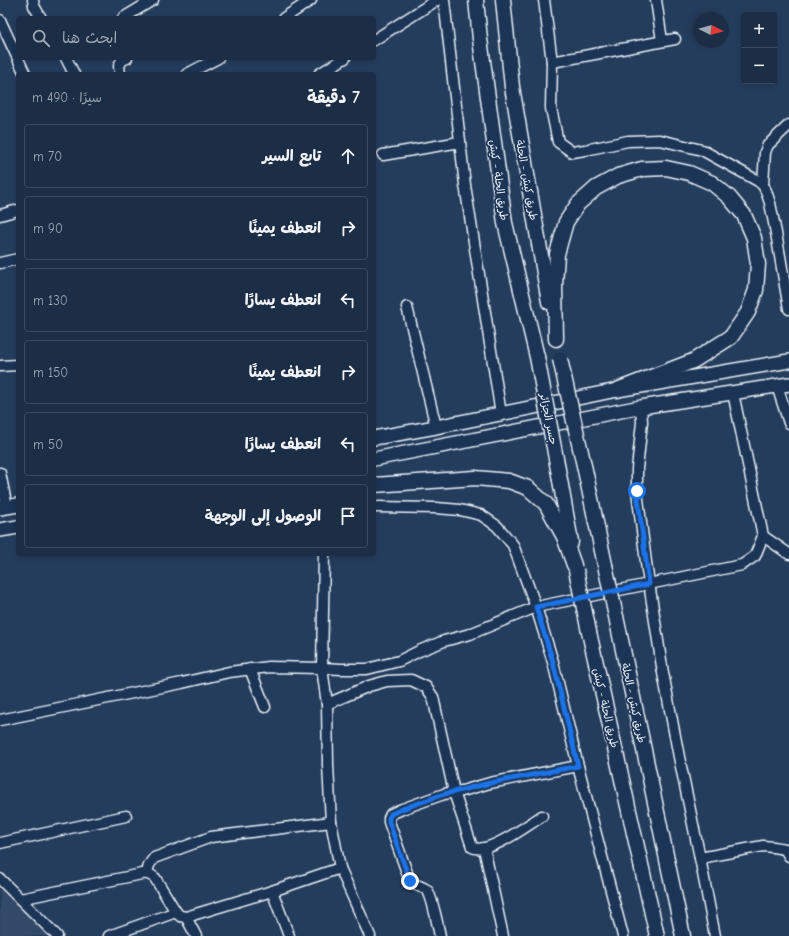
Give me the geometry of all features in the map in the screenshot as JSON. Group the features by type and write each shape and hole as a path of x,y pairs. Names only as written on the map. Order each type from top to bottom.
{"highway":[{"name":"طريق الحلة - كيش","path":"476,0 505,223 537,358"},
{"name":"طريق كيش - الحلة","path":"503,0 513,95 556,340 585,470 683,936"},
{"path":"556,340 555,285 557,254 566,222 578,204 596,188 618,176 642,169 666,168 689,173 712,183 729,197 744,215 754,238 758,264 756,290 748,312 731,337 693,361 617,390"},
{"name":"جسر الجزائر","path":"537,358 560,480"},
{"path":"376,485 475,478 509,481 528,488 546,504 564,537 575,568"},
{"name":"طريق الحلة - كيش","path":"560,480 575,568 657,936"}],"main road":[{"path":"376,438 617,390 789,361"},
{"path":"376,459 641,408 783,385"},
{"path":"0,530 16,527"}],"street":[{"path":"33,0 34,6 40,16"},
{"path":"126,16 153,0"},
{"path":"287,16 311,0"},
{"path":"376,39 438,0"},
{"path":"444,0 465,185 501,414"},
{"path":"544,0 552,62 551,108 558,142 572,152 628,141 660,140 702,150 758,181 763,185 770,203 789,308"},
{"path":"656,0 662,41"},
{"path":"0,20 16,55"},
{"path":"552,62 675,39"},
{"path":"19,60 24,72"},
{"path":"67,60 73,72"},
{"path":"120,72 119,66 122,60"},
{"path":"191,72 214,60"},
{"path":"322,72 342,60"},
{"path":"763,185 765,152 768,145 789,125"},
{"path":"383,155 460,142"},
{"path":"0,215 16,211"},
{"path":"0,263 16,259"},
{"path":"407,307 436,427"},
{"path":"0,366 16,365"},
{"path":"783,385 789,423"},
{"path":"0,720 229,672 250,669 269,667 367,669 399,660 444,641 470,634 536,607 742,565 755,556 763,536 733,393"},
{"path":"641,408 642,422 637,469 637,491 649,584 663,673 714,936"},
{"path":"0,473 8,507"},
{"path":"376,507 460,510 481,516 497,526 513,545 536,607 553,662 578,766 623,936"},
{"path":"763,536 789,554"},
{"path":"324,556 322,668 327,704 330,822 340,868 370,936"},
{"path":"250,669 265,707"},
{"path":"327,704 369,686 387,681 411,680 426,687 433,697 454,792 472,847 481,849 506,839 542,816"},
{"path":"440,936 430,893 424,888 414,885 410,881 389,822 391,814 438,796 490,783 578,766"},
{"path":"0,843 126,816"},
{"path":"147,873 149,865 154,858 211,837 330,822"},
{"path":"700,858 763,846 784,849 789,856"},
{"path":"484,848 503,936"},
{"path":"20,899 147,873 155,878 176,912 180,916 186,917 272,891 340,868"},
{"path":"0,879 57,936"},
{"path":"272,891 289,936"},
{"path":"109,936 176,912"},
{"path":"186,917 196,936"}],"shaded area":[{"path":"0,885 53,936 0,936"}],"route":[{"path":"410,881 389,822 391,814 444,794 490,783 578,766 553,662 536,607 649,584 637,491"}]}
